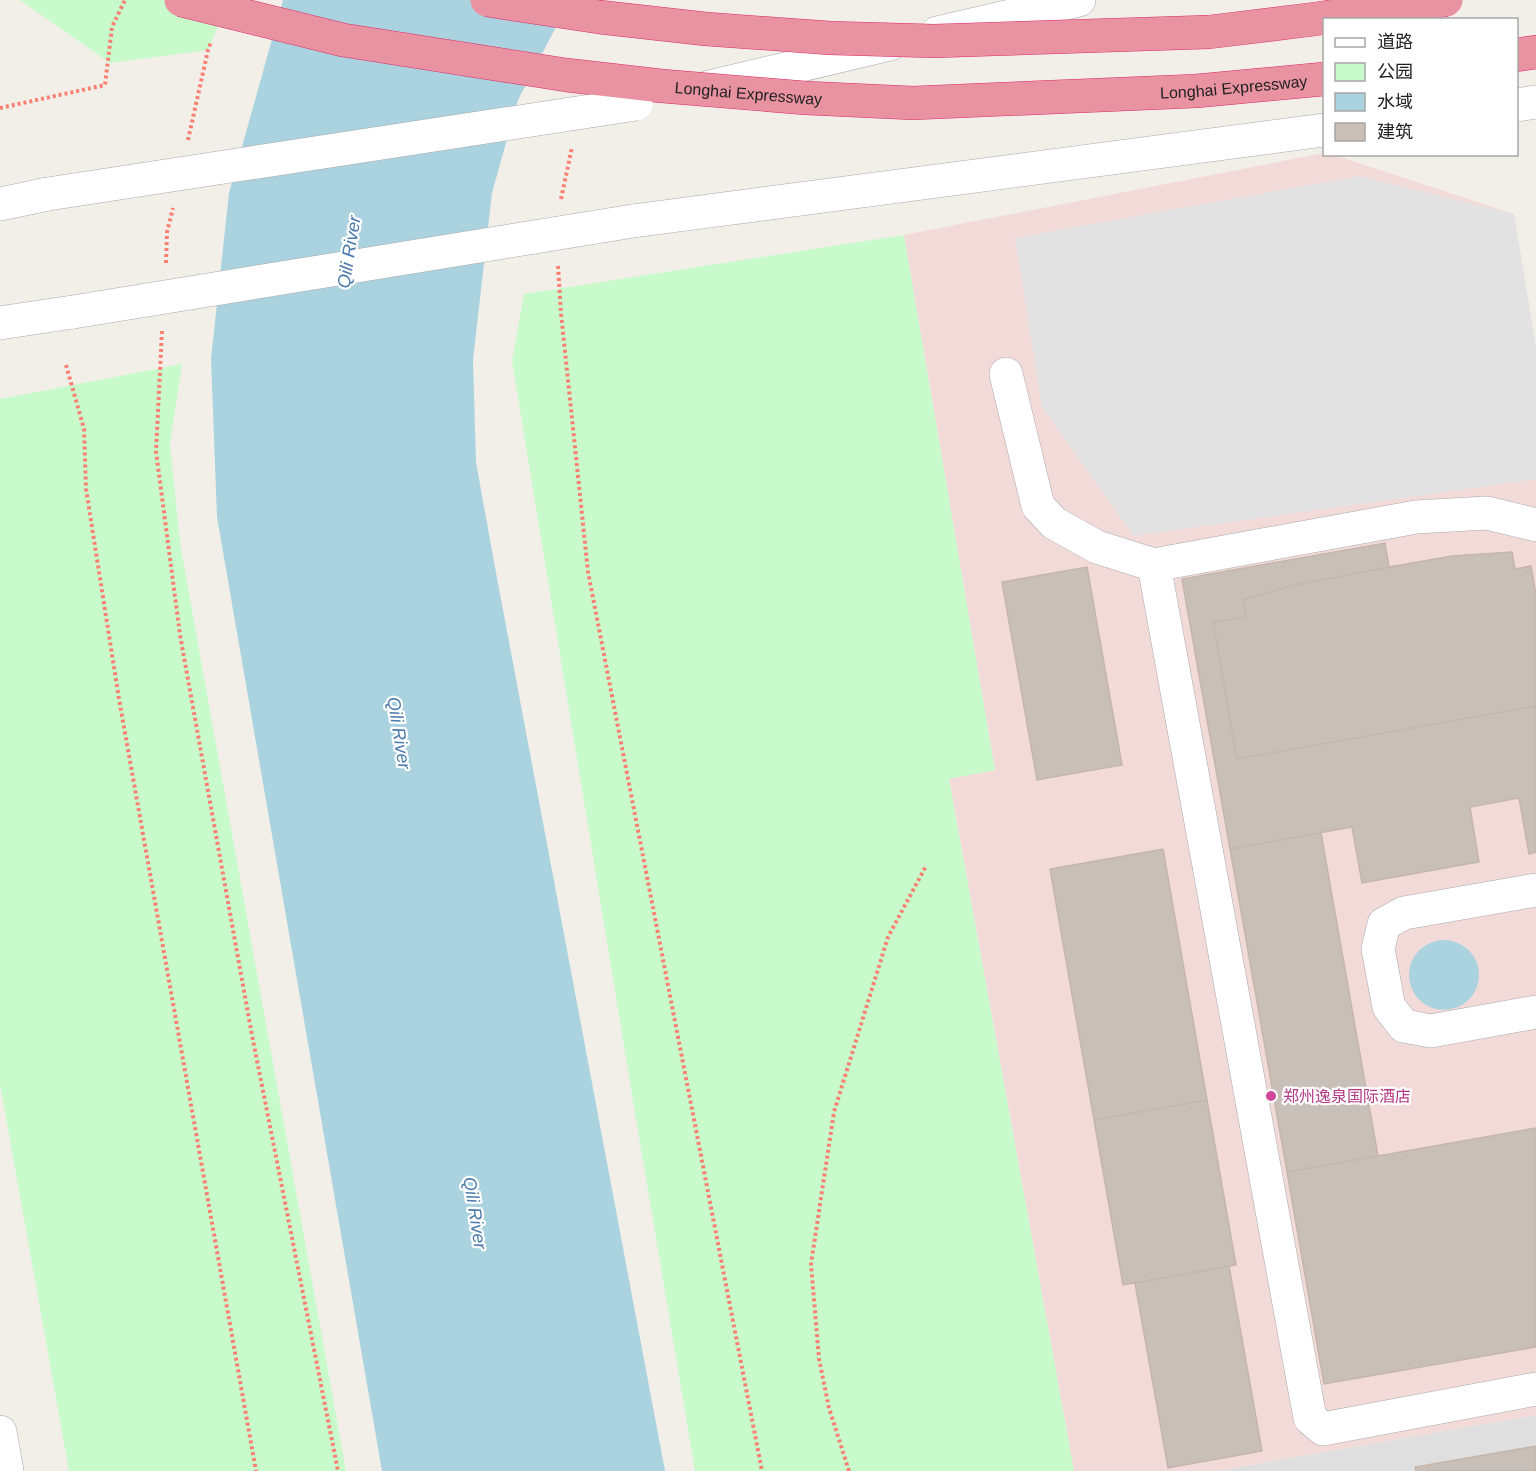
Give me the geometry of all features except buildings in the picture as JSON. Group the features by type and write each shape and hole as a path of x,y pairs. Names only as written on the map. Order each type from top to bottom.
{"highway":[{"name":"Longhai Expressway","path":"181,0 343,40 566,75 806,98 913,103 1196,91 1323,79"},
{"path":"487,0 599,17 706,29 830,38 934,41 1209,32 1446,0"},
{"path":"1518,55 1536,52"}],"street":[{"path":"0,204 48,194 636,104 1078,0"},
{"path":"1518,105 1536,102"},
{"path":"0,323 633,221 1323,130"},
{"path":"1006,374 1038,506 1054,523 1096,547 1154,565 1416,517 1487,513 1536,525"},
{"path":"1154,565 1310,1418 1323,1429 1536,1389"},
{"path":"1536,890 1404,913 1384,924 1378,949 1389,1007 1404,1026 1431,1031 1536,1012"},
{"path":"0,1432 7,1471"}],"path":[{"path":"0,108 105,85 112,27 125,0"},
{"path":"188,141 212,40"},
{"path":"561,202 572,146"},
{"path":"166,267 167,232 175,198"},
{"path":"558,258 561,313 588,572 762,1471"},
{"path":"163,324 156,451 180,635 251,1030 338,1471"},
{"path":"66,364 84,429 86,489 117,687 256,1471"},
{"path":"849,1471 830,1408 819,1359 811,1264 834,1112 888,936 926,866"}],"shaded area":[{"name":"郑州逸泉国际酒店","path":"1323,153 1323,156 1337,156 1514,214 1536,347 1536,1415 1216,1471 1074,1471 949,778 995,770 904,235"},
{"path":"1359,176 1514,214 1536,347 1536,479 1134,536 1042,407 1015,238"},
{"path":"1536,1415 1536,1471 1216,1471"}],"green space":[{"path":"20,0 229,0 208,50 110,63"},
{"path":"904,235 995,770 949,779 1074,1471 695,1471 512,361 524,294"},
{"path":"182,364 170,444 180,543 346,1471 69,1471 0,1084 0,399"}],"water":[{"name":"Qili River","path":"283,0 570,0 518,100 492,193 473,360 476,462 665,1471 382,1471 217,517 211,359 229,193"},
{"path":"1444,940 1457,943 1469,950 1476,962 1479,975 1476,988 1469,1000 1457,1007 1444,1010 1431,1007 1419,1000 1412,988 1409,975 1412,962 1419,950 1431,943"}],"place":[{"name":"郑州逸泉国际酒店","path":"1271,1096"}]}
